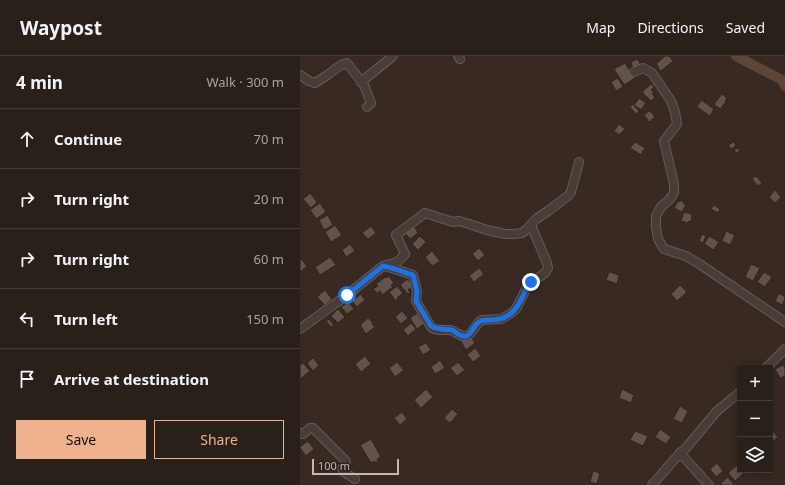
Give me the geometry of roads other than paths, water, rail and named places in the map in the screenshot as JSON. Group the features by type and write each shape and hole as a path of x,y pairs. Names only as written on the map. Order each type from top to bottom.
{"street":[{"path":"362,82 392,56"},
{"path":"300,75 315,83 341,65 347,63 364,86 371,103 367,107"},
{"path":"634,72 643,68 652,73 672,101 675,112 677,124 664,141 666,155 674,184 674,193 661,207 656,216 658,239 664,249 686,256 702,265 785,322"},
{"path":"300,329 347,295 383,266 396,262 405,254 396,235 425,213 453,222 459,222 505,234 522,232 527,229 536,219 569,195 579,162"},
{"path":"383,266 394,268 413,275 417,291 416,301 434,329 451,330 462,336 466,336 470,334 482,320 501,319 510,314 516,309 528,285 544,273 548,268 531,225"},
{"path":"769,365 785,349"},
{"path":"652,485 717,411 737,394"},
{"path":"300,433 303,434 310,428 313,428 344,459 346,462 342,468 344,472 355,479"},
{"path":"680,453 709,485"}],"waterway":[{"path":"736,56 782,80 785,86"}]}
